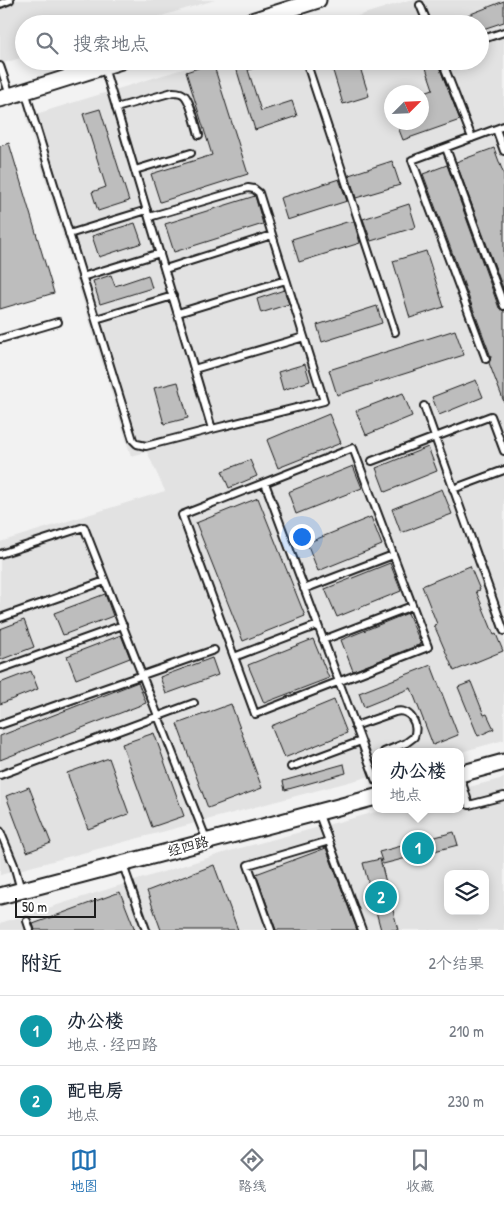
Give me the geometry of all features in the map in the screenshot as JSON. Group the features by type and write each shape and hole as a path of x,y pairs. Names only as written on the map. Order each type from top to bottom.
{"street":[{"path":"270,15 318,0"},
{"path":"12,95 94,70"},
{"path":"464,774 504,762"},
{"name":"经四路","path":"0,896 372,798"}],"lane":[{"path":"0,4 10,0"},
{"path":"420,5 424,15"},
{"path":"289,9 291,15"},
{"path":"489,37 504,32"},
{"path":"0,66 69,234 133,440 137,444 146,446 324,401 259,193 254,189 248,188 69,234"},
{"path":"105,70 212,430"},
{"path":"309,70 395,332"},
{"path":"446,70 472,138"},
{"path":"116,108 173,92 180,92 188,102 199,135"},
{"path":"486,359 412,160 504,126"},
{"path":"496,129 504,151"},
{"path":"446,148 504,306"},
{"path":"135,170 191,153"},
{"path":"165,269 272,235"},
{"path":"82,277 160,253"},
{"path":"178,313 286,280"},
{"path":"96,319 172,296"},
{"path":"0,339 58,322"},
{"path":"194,369 304,337"},
{"path":"424,406 504,631"},
{"path":"372,461 491,416 504,451"},
{"path":"353,448 393,555 428,647 255,714 182,515 353,448"},
{"path":"453,489 504,470"},
{"path":"265,483 372,771"},
{"path":"0,554 84,527 207,841"},
{"path":"304,589 393,555"},
{"path":"0,618 105,581"},
{"path":"323,640 412,606"},
{"path":"0,669 122,625"},
{"path":"234,657 318,625"},
{"path":"0,725 214,650"},
{"path":"0,774 194,703"},
{"path":"355,726 401,710 406,712 413,720 415,727 414,737 394,748"},
{"path":"291,767 361,741"},
{"path":"367,758 372,756"},
{"path":"464,788 469,805 504,796"},
{"path":"318,812 362,930"},
{"path":"0,831 14,865 21,890"},
{"path":"271,930 248,865 329,841"},
{"path":"123,864 146,930"},
{"path":"27,921 30,930"}],"shaded area":[{"path":"0,0 215,0 165,15 15,15 15,60 0,64"},
{"path":"409,0 504,0 504,740 464,751 464,748 372,748 372,776 0,875 0,542 165,491 147,452 131,456 26,117 180,70 489,70 489,15 361,15"},
{"path":"504,778 504,930 0,930 0,923 233,850 372,813 464,813 464,788"}],"building":[{"path":"504,1 504,22 489,27 489,15 468,15"},
{"path":"192,70 215,70 248,174 160,202 151,174 212,155 186,72"},
{"path":"237,70 248,70 261,111 292,101 297,116 255,130"},
{"path":"333,70 361,70 369,96 343,104"},
{"path":"427,70 440,70 460,120 403,140 399,130 429,130 429,90 433,89"},
{"path":"100,109 129,201 98,211 92,192 106,187 83,114"},
{"path":"9,143 54,293 0,309 0,146"},
{"path":"494,148 504,175 504,291 456,162"},
{"path":"392,161 400,185 356,198 349,175"},
{"path":"447,165 499,308 504,311 504,402 489,363 491,357 423,174"},
{"path":"339,179 347,201 287,220 280,198"},
{"path":"255,196 263,224 174,252 165,224"},
{"path":"409,204 416,227 371,241 363,219"},
{"path":"350,221 354,222 360,243 299,262 292,239"},
{"path":"135,223 142,243 99,257 92,236"},
{"path":"426,251 444,307 410,318 393,261"},
{"path":"111,275 115,286 148,275 152,288 100,304 93,281"},
{"path":"284,290 289,304 261,313 257,299"},
{"path":"377,306 382,323 322,342 317,325"},
{"path":"455,330 464,355 337,395 329,370"},
{"path":"305,364 310,381 283,390 278,372"},
{"path":"476,380 483,397 439,415 432,397"},
{"path":"178,382 188,418 164,424 154,388"},
{"path":"403,393 412,416 366,435 356,411"},
{"path":"329,414 341,443 278,468 267,440"},
{"path":"428,447 437,471 385,492 376,468"},
{"path":"250,460 257,476 229,488 222,471"},
{"path":"353,466 362,488 296,514 288,492"},
{"path":"442,489 452,514 401,533 392,509"},
{"path":"258,498 305,616 243,641 196,523"},
{"path":"371,517 382,545 318,571 307,543"},
{"path":"390,563 401,591 337,617 325,589"},
{"path":"470,566 480,590 476,591 494,635 496,634 503,651 454,671 434,625 437,624 422,586"},
{"path":"105,594 113,616 63,635 54,613"},
{"path":"408,613 421,644 353,671 341,640"},
{"path":"24,620 34,647 0,660 0,629"},
{"path":"121,635 130,658 76,679 67,656"},
{"path":"313,639 329,678 264,703 248,665"},
{"path":"212,658 218,675 166,694 160,677"},
{"path":"431,665 458,735 433,745 411,688 364,707 359,693"},
{"path":"31,671 38,689 0,704 0,683"},
{"path":"138,682 146,703 0,760 0,736"},
{"path":"471,682 484,715 487,714 494,729 478,736 458,687"},
{"path":"334,700 347,733 284,758 271,726"},
{"path":"231,704 262,788 208,808 177,724"},
{"path":"154,733 184,816 152,827 122,744"},
{"path":"109,758 129,814 88,829 67,773"},
{"path":"344,764 346,773 285,790 283,781"},
{"path":"29,787 51,843 27,852 6,796"},
{"path":"454,832 458,845 383,864 379,852"},
{"path":"326,848 357,930 276,930 256,874"},
{"path":"380,859 398,930 381,930 363,863"},
{"path":"214,865 238,930 161,930 147,891"},
{"path":"120,892 135,930 35,930 33,924"}],"place":[{"name":"办公楼","path":"418,848"},
{"name":"配电房","path":"381,897"}]}
